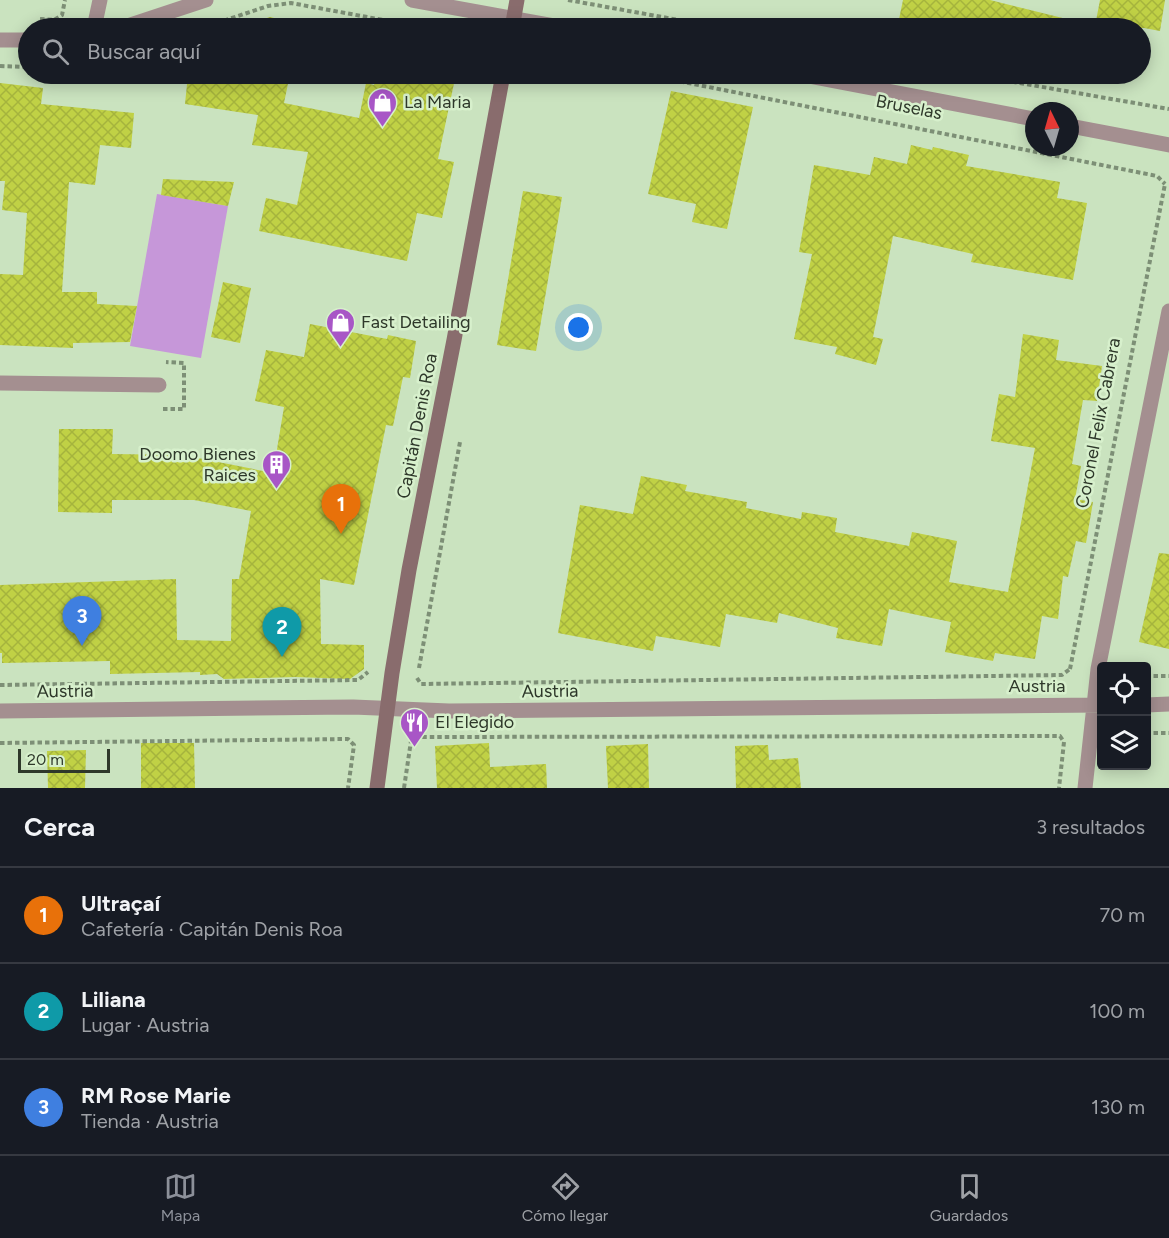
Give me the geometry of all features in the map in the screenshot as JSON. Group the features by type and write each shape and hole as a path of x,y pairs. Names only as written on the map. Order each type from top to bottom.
{"main road":[{"path":"514,18 517,0"},
{"name":"Capitán Denis Roa","path":"377,788 409,570 502,84"}],"street":[{"path":"96,18 100,0"},
{"path":"151,18 206,0"},
{"path":"412,0 488,18"},
{"path":"0,40 18,40"},
{"name":"Bruselas","path":"850,84 1025,117"},
{"path":"1079,128 1169,145"},
{"path":"1099,662 1169,311"},
{"path":"0,383 159,386"},
{"path":"1085,788 1097,705"},
{"name":"Austria","path":"0,711 388,707 449,711 1097,705"},
{"path":"1151,705 1169,705"}],"path":[{"path":"59,18 64,14 65,0"},
{"path":"568,0 668,18"},
{"path":"230,18 268,6 291,3 375,18"},
{"path":"0,66 18,67"},
{"name":"Bruselas","path":"693,84 1157,176"},
{"path":"1024,84 1168,110 1166,119"},
{"path":"1159,170 1157,176 1167,185"},
{"name":"Coronel Felix Cabrera","path":"1070,669 1167,185"},
{"name":"Austria","path":"417,678 421,684 1062,675 1070,669"},
{"path":"0,685 358,681 369,670"},
{"path":"1062,675 1062,683"},
{"path":"1151,676 1169,676"},
{"path":"1059,788 1064,742 1060,736 1061,728"},
{"path":"348,739 349,732"},
{"path":"1151,734 1169,733"},
{"path":"404,788 411,741 417,737 1060,736"},
{"path":"0,743 348,739 354,745 348,788"}],"shaded area":[{"path":"157,194 228,206 201,358 130,346"}],"building":[{"path":"903,0 990,0 1063,18 899,18"},
{"path":"1100,0 1165,0 1160,31 1151,29 1151,18 1097,18"},
{"path":"0,83 43,88 41,104 134,113 131,148 100,145 95,185 69,182 62,292 97,292 97,304 137,306 130,342 73,343 73,348 0,345 0,274 23,275 27,213 2,210 5,181 0,181"},
{"path":"187,84 288,84 284,103 359,118 366,84 454,84 438,159 454,162 442,218 417,213 407,261 259,231 266,198 297,205 308,152 252,145 258,115 185,104"},
{"path":"671,91 753,107 727,229 692,222 696,204 648,194"},
{"path":"911,145 969,155 966,166 1060,182 1057,198 1087,203 1073,280 971,262 973,254 893,236 873,337 883,339 876,365 835,354 837,347 794,339 812,254 799,252 814,165 870,175 874,157 907,164"},
{"path":"163,179 234,182 228,206 161,195"},
{"path":"523,191 562,197 536,351 497,345"},
{"path":"223,282 251,288 240,343 211,337"},
{"path":"310,324 387,339 388,335 416,341 410,378 403,377 393,426 386,425 354,585 320,579 321,644 364,645 364,669 350,679 295,677 224,679 217,674 200,675 200,672 110,674 110,661 2,663 0,585 176,579 177,640 231,641 232,579 239,579 251,511 194,500 112,500 112,513 58,512 59,429 113,429 112,454 183,455 273,473 284,407 255,401 266,350 304,357"},
{"path":"1023,334 1059,340 1056,360 1102,366 1097,401 1083,400 1072,464 1081,466 1075,499 1093,502 1086,543 1076,541 1068,577 1063,576 1058,619 1042,616 1035,659 995,653 993,661 945,652 951,622 889,609 882,646 836,638 838,628 779,613 777,623 726,614 720,647 656,636 653,651 558,633 580,505 633,514 641,476 687,485 685,491 747,502 746,508 801,519 802,512 837,518 835,532 909,546 912,532 957,541 949,582 1008,592 1035,448 991,441 999,394 1015,397"},
{"path":"1159,553 1169,554 1169,649 1139,642"},
{"path":"141,743 194,743 195,788 141,788"},
{"path":"489,743 490,767 546,764 547,788 437,788 435,746"},
{"path":"648,744 649,788 608,788 606,746"},
{"path":"768,745 769,760 798,758 801,788 736,788 735,746"},
{"path":"86,750 85,788 48,788 47,751"}],"place":[{"name":"La Maria","path":"383,128"},
{"name":"Fast Detailing","path":"340,348"},
{"name":"Doomo Bienes Raices","path":"277,490"},
{"name":"Ultraçaí","path":"341,534"},
{"name":"RM Rose Marie","path":"82,646"},
{"name":"Liliana","path":"282,657"},
{"name":"El Elegido","path":"414,748"}]}
